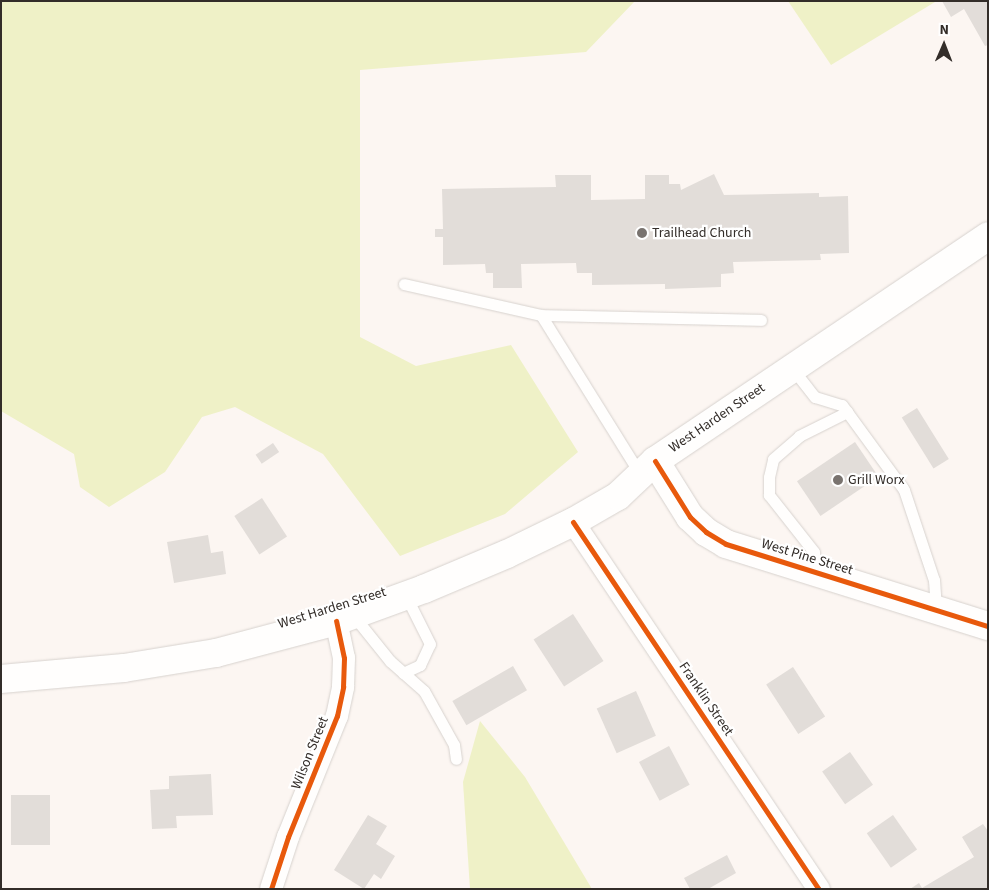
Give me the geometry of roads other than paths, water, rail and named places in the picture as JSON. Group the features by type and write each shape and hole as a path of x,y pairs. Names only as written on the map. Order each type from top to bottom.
{"main road":[{"name":"West Harden Street","path":"1,679 124,668 216,653 345,618 406,596 507,554 573,522 618,496 648,468 791,367 988,236"},
{"name":"West Pine Street","path":"648,468 690,517 706,532 726,544 988,626"}],"street":[{"name":"Franklin Street","path":"573,522 819,889"},
{"name":"Wilson Street","path":"270,889 288,837 337,716 343,687 345,618"}],"lane":[{"path":"404,284 541,315 761,320"},
{"path":"541,315 648,468"},
{"path":"791,367 815,397 842,405 904,490 934,580 936,610"},
{"path":"815,572 814,552 768,495 769,477 773,459 799,436 848,412"},
{"path":"403,673 420,665 430,644 406,596"},
{"path":"345,618 424,692 454,745 456,759"}],"place":[{"name":"Trailhead Church","path":"642,233"},
{"name":"Grill Worx","path":"838,480"}]}
